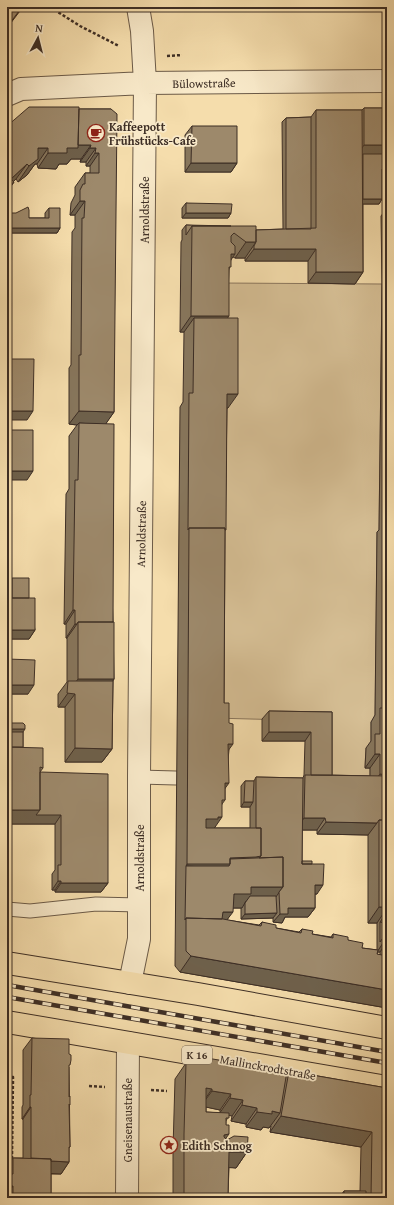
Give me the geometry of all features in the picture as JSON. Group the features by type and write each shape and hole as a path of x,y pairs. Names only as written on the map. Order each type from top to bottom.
{"main road":[{"path":"7,963 387,1028"},
{"name":"Mallinckrodtstraße","path":"7,1022 387,1087"}],"street":[{"name":"Arnoldstraße","path":"130,983 139,939 140,905 139,777 145,84 142,30 138,7"},
{"name":"Bülowstraße","path":"14,92 145,84 387,81"},
{"name":"Gneisenaustraße","path":"127,1198 128,1043"}],"lane":[{"path":"139,777 176,778"},
{"path":"7,909 30,911 96,904 140,905"}],"path":[{"path":"50,7 80,26 144,58 182,55"},
{"path":"7,1077 13,1077 12,1157 7,1162"}],"shaded area":[{"path":"220,283 382,284 375,722 371,722 371,748 366,748 365,767 370,768 370,788 325,787 325,721 213,718"}],"building":[{"path":"7,7 22,7 7,27"},
{"path":"29,107 79,107 78,148 67,148 67,153 48,153 48,148 38,148 38,159 29,166 27,164 11,179 14,182 7,188 7,126"},
{"path":"364,108 387,108 387,145 364,145"},
{"path":"79,109 111,109 117,114 114,412 79,411 82,218 84,218 85,201 80,201 80,190 83,184 85,184 85,173 99,173 99,153 95,153 96,148 90,148 91,145 78,145"},
{"path":"316,110 362,110 363,272 316,272 316,249 254,249 256,242 256,230 316,228"},
{"path":"311,117 311,229 286,229 286,118"},
{"path":"192,126 237,126 237,163 191,163"},
{"path":"363,154 387,154 387,169 382,169 382,199 363,199"},
{"path":"186,203 232,204 231,213 186,213"},
{"path":"28,207 29,218 49,218 49,208 60,208 60,228 7,228 8,213 16,213"},
{"path":"186,225 231,226 192,226 186,235"},
{"path":"192,226 256,226 256,242 246,242 234,233 231,236 231,242 235,246 235,254 231,254 231,267 229,267 229,316 191,316"},
{"path":"194,318 238,318 238,394 227,394 226,530 225,528 189,528 188,530 189,393 193,393"},
{"path":"7,359 34,359 33,411 7,411"},
{"path":"79,423 114,424 113,622 78,622 75,624 75,610 73,610 75,480 78,480"},
{"path":"7,430 33,430 33,471 7,471"},
{"path":"387,518 387,775 380,774 380,754 375,754 375,734 380,734 380,708 385,708"},
{"path":"189,528 225,528 224,703 229,703 229,723 233,724 233,744 228,744 229,783 225,783 225,800 222,800 222,817 218,817 218,819 206,819 206,828 261,828 261,856 230,858 230,864 187,864"},
{"path":"12,578 29,578 29,598 12,598"},
{"path":"7,598 35,598 35,630 7,630"},
{"path":"78,622 114,622 114,679 78,679"},
{"path":"7,659 35,660 34,685 11,685 11,682 7,682"},
{"path":"68,681 113,681 112,749 75,748 75,694 67,693"},
{"path":"7,682 11,682 10,723 23,723 25,725 25,729 7,729"},
{"path":"269,711 332,712 332,775 311,775 311,732 269,732"},
{"path":"7,732 23,732 23,747 7,747"},
{"path":"7,747 43,748 43,768 40,767 40,810 7,810"},
{"path":"40,772 108,774 108,883 61,883 61,881 58,881 58,865 61,865 61,815 36,815 40,810"},
{"path":"305,775 387,776 387,820 379,820 377,823 326,822 325,818 304,818"},
{"path":"256,777 303,778 302,864 324,864 323,885 315,885 315,908 288,908 288,914 280,914 279,892 283,887 283,857 259,858 261,856 261,828 256,828"},
{"path":"245,781 254,781 253,802 244,802"},
{"path":"379,820 387,820 387,907 379,907"},
{"path":"283,857 283,887 251,887 251,894 234,894 233,912 223,912 222,919 186,918 185,920 186,866 229,866 230,859"},
{"path":"302,861 312,861 312,864 302,864"},
{"path":"250,896 276,896 277,913 245,914 245,903"},
{"path":"186,918 223,919 261,926 262,922 276,925 276,928 301,933 302,929 313,931 312,934 333,938 333,934 348,937 348,940 363,943 362,948 378,950 377,954 387,956 387,990 191,956 186,951"},
{"path":"380,922 387,924 387,932 380,942"},
{"path":"32,1038 69,1039 69,1054 71,1055 71,1060 69,1065 69,1162 31,1158 30,1095"},
{"path":"194,1056 287,1071 280,1113 272,1111 272,1114 257,1112 257,1108 242,1105 243,1100 230,1098 231,1094 212,1091 212,1089 206,1088 206,1112 229,1113 229,1118 226,1118 226,1125 229,1125 229,1134 224,1135 224,1137 227,1140 234,1136 248,1137 247,1152 229,1152 228,1195 184,1194 186,1063"},
{"path":"289,1071 387,1088 387,1198 371,1198 372,1132 281,1116"},
{"path":"13,1158 51,1159 51,1198 13,1198 11,1174 13,1174"},
{"path":"344,1191 366,1191 366,1198 344,1198"},
{"path":"183,1196 227,1197 227,1198 183,1198"}],"railway":[{"path":"7,985 387,1052"},
{"path":"7,997 387,1063"}],"place":[{"name":"Kaffeepott Frühstücks-Cafe","path":"96,133"},
{"name":"Edith Schnog","path":"169,1145"}]}
